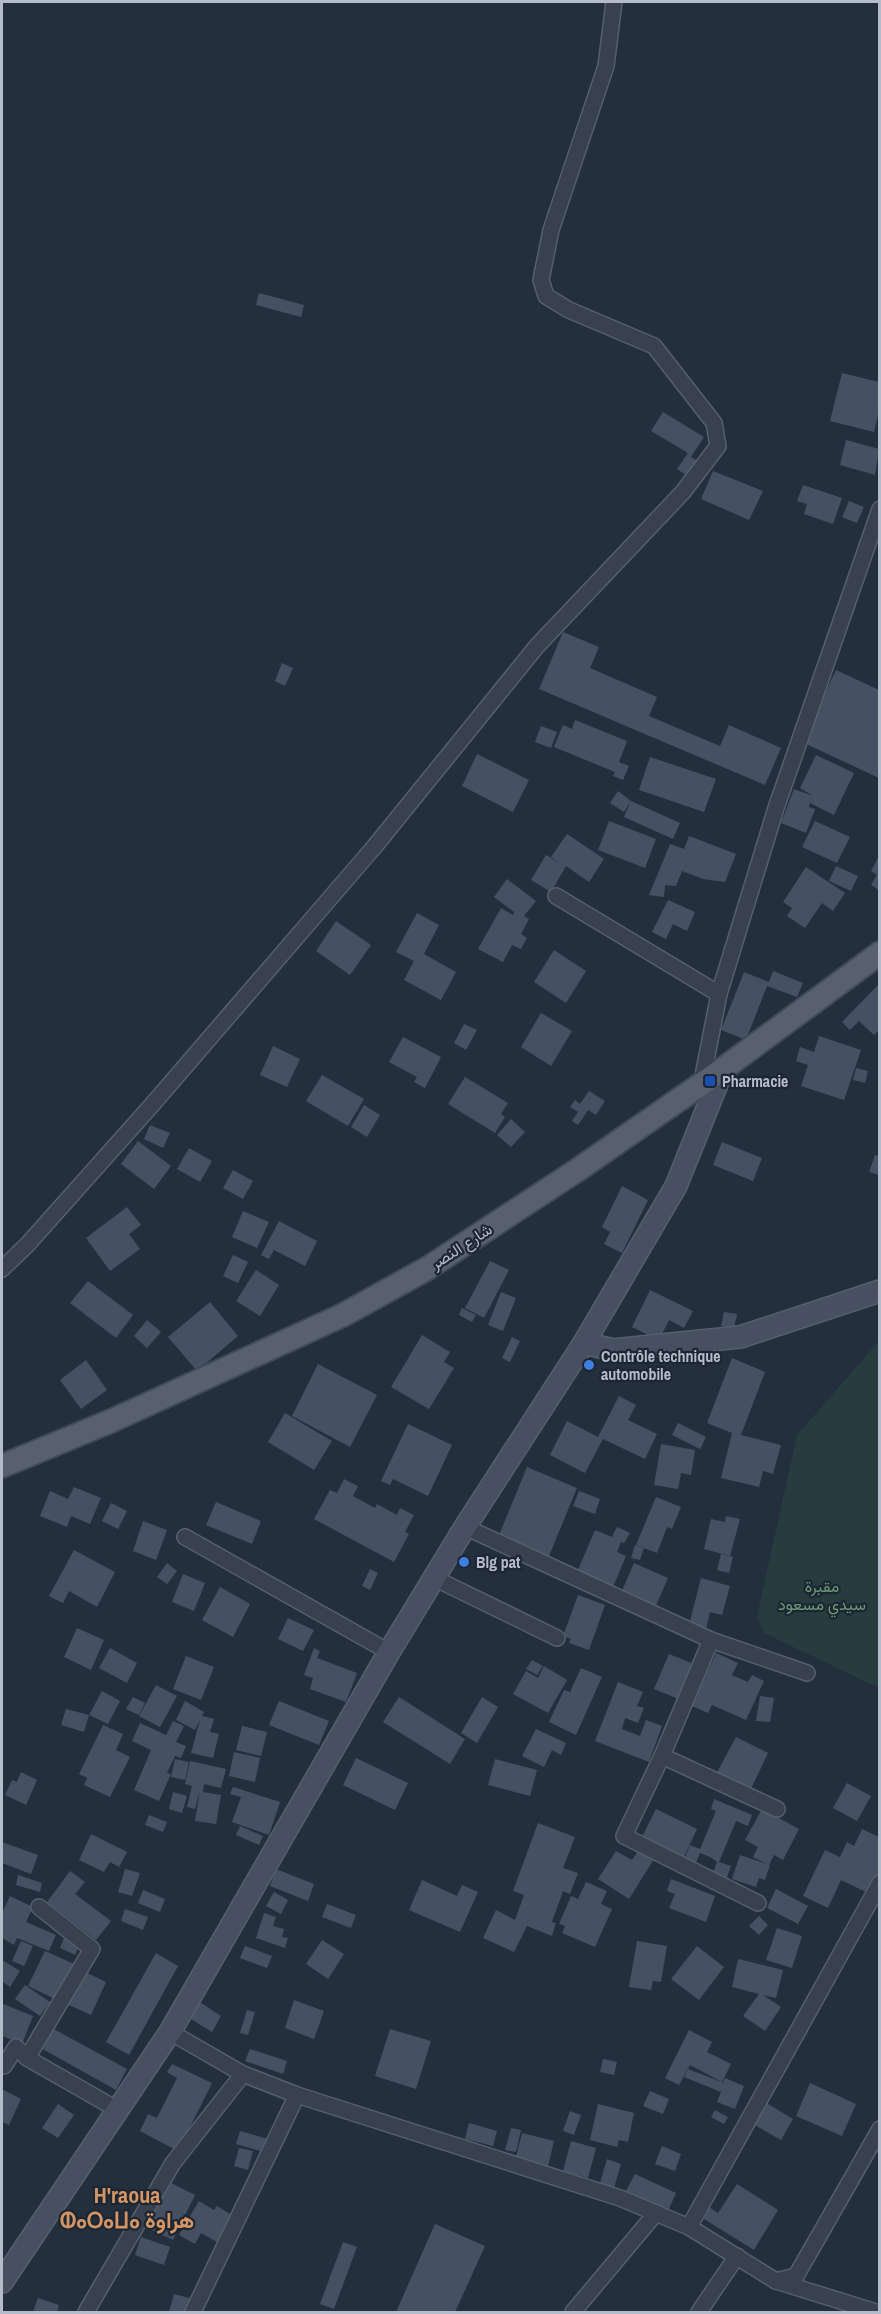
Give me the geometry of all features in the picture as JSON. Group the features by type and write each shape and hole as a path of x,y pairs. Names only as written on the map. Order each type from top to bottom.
{"main road":[{"name":"شارع النصر","path":"2,1466 111,1421 343,1315 428,1268 579,1169 702,1081 723,1069 879,953"}],"street":[{"path":"2,1269 27,1245 151,1106 375,846 537,646 683,492 718,446 714,423 654,346 569,310 546,296 541,280 551,230 606,66 614,2"},
{"path":"702,1081 719,994 780,797 879,509"},
{"path":"556,896 719,994"},
{"path":"2,2282 170,2032 389,1652 465,1527 584,1343 676,1186 723,1069"},
{"path":"584,1343 613,1350 740,1337 879,1291"},
{"path":"465,1527 711,1640 807,1673"},
{"path":"185,1537 389,1652"},
{"path":"434,1578 557,1638"},
{"path":"711,1640 662,1756 624,1836 758,1903"},
{"path":"662,1756 777,1809"},
{"path":"689,2227 879,1883"},
{"path":"27,2058 92,1949 39,1907"},
{"path":"170,2032 243,2074 297,2095 535,2169 620,2198 689,2227 776,2281 876,2313"},
{"path":"2,2064 4,2066 16,2047 27,2058 118,2110"},
{"path":"86,2313 173,2163 243,2074"},
{"path":"193,2313 297,2095"},
{"path":"776,2281 796,2276 879,2129"},
{"path":"573,2313 656,2213"},
{"path":"699,2313 737,2256"}],"green space":[{"name":"مقبرة سيدي مسعود","path":"879,1341 879,1688 764,1633 757,1616 797,1435"}],"building":[{"path":"259,293 304,305 301,317 256,305"},
{"path":"842,373 879,382 879,410 874,432 830,421"},
{"path":"663,412 704,437 691,457 698,461 689,477 677,469 688,453 651,431"},
{"path":"846,440 879,449 875,475 840,465"},
{"path":"713,471 763,491 749,520 701,499"},
{"path":"803,485 842,498 833,524 804,514 807,504 797,501"},
{"path":"849,501 864,507 857,523 842,517"},
{"path":"563,632 599,647 590,668 657,697 649,716 720,746 729,725 781,748 765,785 539,689"},
{"path":"282,663 293,668 285,686 275,681"},
{"path":"836,670 879,690 879,778 802,742"},
{"path":"575,720 627,741 619,762 629,766 623,780 613,776 615,772 554,747 563,725 572,729"},
{"path":"541,726 557,732 551,748 535,742"},
{"path":"477,754 529,780 513,812 462,786"},
{"path":"816,755 854,773 834,815 810,803 809,807 815,809 806,833 781,823 794,789 813,796 800,788"},
{"path":"650,757 716,779 704,812 639,790"},
{"path":"618,791 631,801 624,812 610,803"},
{"path":"631,801 680,823 673,839 624,817"},
{"path":"609,821 656,839 645,868 598,850"},
{"path":"815,821 850,837 837,863 802,847"},
{"path":"567,834 604,859 589,882 566,866 551,892 531,880 546,855 561,864 551,857"},
{"path":"689,836 736,854 725,882 703,879 682,871 676,886 665,885 664,897 649,895 670,844 684,849"},
{"path":"879,856 879,890 871,885 877,875 871,871"},
{"path":"836,866 858,876 851,891 829,881"},
{"path":"806,867 845,893 833,911 822,903 805,928 787,916 792,908 783,902"},
{"path":"507,879 536,901 524,916 529,919 521,934 527,938 521,949 512,945 503,962 478,949 501,908 513,915 514,912 494,897"},
{"path":"668,900 695,912 687,931 673,924 666,939 652,932"},
{"path":"417,913 439,925 424,954 456,972 441,1000 404,980 414,961 396,952"},
{"path":"336,921 371,945 350,975 316,951"},
{"path":"554,950 586,971 566,1003 534,982"},
{"path":"773,971 803,983 797,997 767,986 746,1040 721,1030 744,972 769,982"},
{"path":"879,984 879,1030 874,1035 859,1021 850,1030 842,1022"},
{"path":"541,1013 572,1031 551,1066 521,1047"},
{"path":"464,1024 477,1030 466,1050 454,1043"},
{"path":"819,1036 861,1050 844,1100 801,1086 808,1065 796,1061 800,1047 814,1052"},
{"path":"403,1037 441,1057 425,1088 414,1082 417,1077 389,1062"},
{"path":"273,1046 300,1059 287,1087 260,1075"},
{"path":"856,1068 868,1071 865,1083 853,1080"},
{"path":"322,1075 364,1099 348,1126 306,1101"},
{"path":"465,1077 508,1103 501,1114 505,1117 495,1133 448,1104"},
{"path":"589,1091 605,1101 596,1115 588,1110 578,1125 572,1121 578,1112 570,1107 575,1100 580,1104"},
{"path":"364,1105 380,1115 367,1137 351,1127"},
{"path":"511,1119 525,1132 511,1147 497,1135"},
{"path":"150,1125 170,1133 163,1148 144,1139"},
{"path":"138,1141 171,1166 154,1189 121,1164"},
{"path":"722,1142 762,1158 753,1181 713,1165"},
{"path":"189,1148 212,1161 200,1182 177,1169"},
{"path":"875,1155 879,1156 879,1175 869,1172"},
{"path":"233,1170 253,1181 243,1199 223,1188"},
{"path":"622,1186 648,1200 622,1253 604,1244 610,1232 602,1227"},
{"path":"127,1207 141,1225 129,1234 140,1249 110,1271 86,1238"},
{"path":"243,1211 269,1222 257,1248 232,1237"},
{"path":"279,1221 317,1241 305,1266 274,1250 269,1259 261,1255"},
{"path":"233,1255 248,1262 238,1283 223,1276"},
{"path":"490,1261 509,1270 484,1318 465,1308"},
{"path":"256,1270 279,1285 260,1316 236,1301"},
{"path":"88,1281 133,1315 116,1338 70,1303"},
{"path":"650,1290 693,1311 684,1328 669,1320 659,1340 632,1327"},
{"path":"501,1292 516,1298 503,1331 488,1325"},
{"path":"210,1302 238,1336 197,1371 168,1337"},
{"path":"462,1308 476,1315 472,1322 459,1315"},
{"path":"724,1312 737,1314 734,1328 721,1326"},
{"path":"147,1320 161,1332 147,1348 134,1336"},
{"path":"422,1335 450,1352 444,1362 454,1368 429,1409 391,1387"},
{"path":"512,1337 520,1341 510,1362 502,1358"},
{"path":"732,1358 765,1372 741,1435 781,1445 773,1474 763,1471 759,1487 721,1478 732,1433 707,1423"},
{"path":"86,1360 107,1390 81,1409 60,1380"},
{"path":"318,1364 377,1395 350,1447 292,1416"},
{"path":"619,1396 636,1405 628,1420 657,1434 645,1459 603,1439 585,1473 550,1455 567,1421 598,1437"},
{"path":"285,1413 332,1441 314,1470 268,1442"},
{"path":"678,1423 706,1437 700,1449 672,1435"},
{"path":"408,1424 452,1445 428,1496 393,1479 390,1485 381,1481"},
{"path":"661,1444 695,1450 691,1475 681,1473 678,1489 654,1485"},
{"path":"527,1467 577,1488 547,1561 497,1540"},
{"path":"344,1479 358,1486 353,1496 375,1508 377,1504 397,1515 400,1508 414,1515 405,1532 409,1534 394,1562 314,1519 330,1490 337,1493"},
{"path":"74,1487 101,1498 90,1524 71,1516 67,1527 40,1516 50,1491 68,1499"},
{"path":"579,1491 600,1499 595,1514 573,1506"},
{"path":"656,1497 681,1507 672,1529 667,1527 657,1553 636,1545"},
{"path":"216,1502 261,1521 252,1544 206,1525"},
{"path":"111,1503 127,1511 118,1529 102,1521"},
{"path":"726,1516 740,1519 730,1556 704,1549 711,1519 725,1522"},
{"path":"143,1521 167,1530 156,1560 133,1551"},
{"path":"617,1527 630,1533 624,1543 621,1542 617,1552 626,1556 611,1592 575,1577 595,1530 612,1537"},
{"path":"635,1545 644,1548 640,1560 631,1558"},
{"path":"74,1550 115,1572 97,1607 69,1591 63,1603 49,1596"},
{"path":"721,1554 733,1557 729,1573 717,1570"},
{"path":"167,1563 177,1571 167,1584 157,1577"},
{"path":"634,1563 668,1578 655,1608 621,1593"},
{"path":"370,1569 378,1573 370,1590 362,1586"},
{"path":"183,1574 205,1583 194,1611 172,1602"},
{"path":"701,1578 730,1586 722,1615 710,1612 706,1629 689,1625"},
{"path":"220,1587 250,1604 233,1637 202,1620"},
{"path":"578,1595 605,1605 589,1650 569,1643 571,1639 563,1636"},
{"path":"288,1618 314,1630 303,1651 278,1639"},
{"path":"77,1628 104,1640 91,1670 64,1657"},
{"path":"110,1648 137,1663 127,1683 99,1668"},
{"path":"314,1648 320,1651 317,1658 357,1673 346,1702 310,1689 313,1678 304,1675"},
{"path":"716,1653 738,1663 732,1675 748,1682 752,1675 764,1681 746,1720 712,1705 708,1713 692,1706"},
{"path":"669,1654 696,1665 681,1700 654,1689"},
{"path":"186,1656 214,1667 201,1700 173,1689"},
{"path":"532,1660 543,1666 537,1675 526,1669"},
{"path":"544,1666 567,1680 548,1713 513,1694 526,1671 538,1678"},
{"path":"581,1668 602,1677 576,1735 549,1722 564,1690 570,1692"},
{"path":"618,1682 643,1692 637,1706 644,1708 638,1723 625,1718 622,1729 640,1736 646,1720 662,1726 649,1762 595,1741"},
{"path":"156,1685 177,1696 160,1727 139,1716"},
{"path":"102,1691 120,1701 108,1724 89,1715"},
{"path":"760,1696 774,1698 770,1722 756,1721"},
{"path":"133,1697 145,1703 139,1715 126,1709"},
{"path":"399,1697 465,1739 450,1764 383,1722"},
{"path":"482,1697 498,1707 477,1743 461,1733"},
{"path":"185,1701 204,1712 202,1716 214,1719 210,1732 219,1734 213,1758 191,1753 200,1720 195,1730 176,1720"},
{"path":"279,1701 329,1721 319,1745 269,1725"},
{"path":"66,1709 89,1715 84,1732 61,1725"},
{"path":"173,1721 184,1726 176,1742 186,1746 181,1758 175,1756 167,1773 171,1774 159,1801 134,1790 151,1750 132,1741 140,1723 166,1735"},
{"path":"103,1725 123,1734 116,1750 130,1757 110,1797 84,1785 87,1778 79,1774"},
{"path":"242,1726 267,1732 261,1756 236,1750"},
{"path":"536,1729 566,1743 561,1755 552,1750 544,1767 522,1756"},
{"path":"736,1737 768,1753 749,1793 715,1776"},
{"path":"234,1752 260,1758 255,1782 229,1776"},
{"path":"356,1758 408,1783 395,1810 343,1785"},
{"path":"175,1759 189,1762 185,1780 171,1777"},
{"path":"495,1759 537,1770 530,1796 488,1785"},
{"path":"190,1761 226,1769 221,1788 204,1784 203,1792 221,1795 216,1824 195,1821 200,1790 195,1809 187,1807 192,1786 185,1784"},
{"path":"21,1772 37,1780 26,1805 5,1795 12,1780 17,1782"},
{"path":"847,1783 871,1796 857,1821 833,1808"},
{"path":"233,1787 280,1802 269,1835 232,1822 241,1797 230,1794"},
{"path":"173,1792 187,1796 182,1813 169,1809"},
{"path":"714,1799 752,1815 748,1826 736,1821 719,1862 731,1866 726,1880 712,1876 717,1862 710,1857 700,1853 695,1865 684,1860 690,1845 700,1849 716,1811 711,1809"},
{"path":"656,1809 697,1829 684,1857 642,1837"},
{"path":"762,1809 799,1829 783,1860 774,1855 769,1865 753,1857 758,1847 745,1840"},
{"path":"149,1815 167,1822 163,1832 145,1825"},
{"path":"538,1823 575,1837 563,1868 578,1873 570,1894 563,1891 552,1922 556,1923 552,1936 527,1926 514,1952 483,1938 496,1910 515,1920 524,1895 513,1891"},
{"path":"240,1826 263,1836 259,1845 236,1835"},
{"path":"862,1829 879,1837 879,1875 870,1894 841,1880 828,1908 803,1896 825,1850 840,1857 847,1842 854,1846"},
{"path":"91,1834 127,1852 119,1867 110,1862 104,1872 79,1860"},
{"path":"2,1842 38,1855 31,1874 2,1863"},
{"path":"639,1850 654,1859 629,1899 598,1879 616,1851 632,1860"},
{"path":"740,1855 770,1865 765,1880 759,1878 756,1887 732,1879"},
{"path":"125,1869 140,1873 132,1896 118,1892"},
{"path":"276,1869 314,1884 308,1901 270,1886"},
{"path":"70,1871 85,1882 75,1894 111,1921 96,1940 47,1902"},
{"path":"18,1875 42,1883 40,1892 16,1885"},
{"path":"671,1879 715,1896 706,1922 669,1908 675,1894 667,1891"},
{"path":"422,1880 457,1896 462,1885 478,1892 460,1932 409,1910"},
{"path":"586,1882 607,1891 601,1904 612,1909 595,1947 562,1933 565,1926 559,1924 571,1896 578,1899"},
{"path":"776,1889 808,1906 798,1924 767,1908"},
{"path":"143,1890 165,1899 160,1912 138,1903"},
{"path":"274,1892 288,1900 281,1914 266,1906"},
{"path":"10,1896 33,1907 26,1922 56,1935 49,1951 17,1938 14,1945 2,1938 2,1913"},
{"path":"327,1904 356,1915 351,1928 322,1917"},
{"path":"125,1909 148,1917 143,1930 121,1921"},
{"path":"264,1913 276,1917 273,1926 284,1929 282,1937 288,1938 285,1948 256,1938"},
{"path":"759,1916 768,1925 759,1935 749,1926"},
{"path":"777,1928 802,1936 792,1968 766,1960"},
{"path":"64,1938 79,1946 75,1955 60,1948"},
{"path":"322,1940 344,1954 328,1979 306,1964"},
{"path":"21,1941 33,1946 24,1966 12,1961"},
{"path":"637,1941 667,1946 661,1982 653,1981 651,1990 629,1987"},
{"path":"245,1946 272,1956 267,1968 240,1958"},
{"path":"697,1946 724,1967 699,2000 671,1979"},
{"path":"45,1951 74,1964 57,2000 28,1986"},
{"path":"156,1953 178,1966 129,2055 106,2042"},
{"path":"738,1959 783,1970 776,1998 763,1995 781,2007 765,2031 743,2016 759,1994 732,1987"},
{"path":"2,1960 20,1971 10,1987 2,1981"},
{"path":"83,1971 106,1982 91,2015 69,2005"},
{"path":"25,1985 50,2002 40,2016 15,1999"},
{"path":"294,2000 324,2011 314,2039 285,2028"},
{"path":"198,2001 221,2016 212,2032 188,2017"},
{"path":"3,2004 33,2016 22,2044 2,2036"},
{"path":"247,2010 255,2012 248,2035 240,2033"},
{"path":"50,2027 127,2069 116,2090 39,2047"},
{"path":"390,2029 431,2041 416,2089 375,2076"},
{"path":"689,2030 712,2042 707,2052 731,2064 722,2082 690,2065 679,2085 665,2078"},
{"path":"250,2049 287,2061 283,2074 245,2061"},
{"path":"603,2059 617,2062 614,2075 600,2072"},
{"path":"172,2064 212,2083 178,2151 140,2131 148,2114 157,2118 177,2078 167,2072"},
{"path":"688,2069 727,2084 723,2082 725,2078 744,2086 735,2109 717,2102 721,2092 684,2077"},
{"path":"810,2083 856,2104 842,2136 796,2116"},
{"path":"2,2089 21,2099 9,2125 2,2122"},
{"path":"650,2091 669,2099 663,2114 643,2106"},
{"path":"763,2101 793,2119 781,2140 751,2123"},
{"path":"58,2104 74,2115 58,2138 42,2128"},
{"path":"598,2104 634,2113 628,2142 619,2140 617,2147 590,2140"},
{"path":"715,2110 728,2117 724,2124 711,2117"},
{"path":"570,2111 581,2115 574,2135 563,2131"},
{"path":"469,2123 497,2131 493,2146 465,2139"},
{"path":"511,2128 521,2130 516,2152 505,2150"},
{"path":"240,2131 268,2139 264,2152 236,2144"},
{"path":"522,2133 554,2141 548,2166 516,2157"},
{"path":"571,2141 596,2148 588,2178 563,2171"},
{"path":"662,2146 681,2154 675,2171 655,2164"},
{"path":"239,2148 253,2151 248,2170 234,2166"},
{"path":"607,2159 621,2164 614,2188 600,2183"},
{"path":"635,2174 676,2193 668,2211 626,2191"},
{"path":"167,2181 195,2195 173,2240 145,2227"},
{"path":"737,2184 778,2210 754,2250 696,2214 703,2203 718,2213"},
{"path":"199,2201 214,2210 217,2206 232,2215 226,2225 231,2228 222,2245 201,2233 195,2244 179,2235"},
{"path":"435,2224 485,2246 455,2312 396,2312"},
{"path":"141,2237 170,2247 164,2265 135,2255"},
{"path":"343,2242 357,2247 334,2309 320,2304"},
{"path":"174,2294 193,2299 190,2312 169,2312"},
{"path":"38,2298 59,2305 57,2312 33,2312"}],"place":[{"name":"Pharmacie","path":"710,1081"},
{"name":"Contrôle technique automobile","path":"589,1365"},
{"name":"Blg pat","path":"464,1562"}],"district":[{"name":"H'raoua ⵀⴰⵔⴰⵡⴰ هراوة","path":"127,2208"}]}
